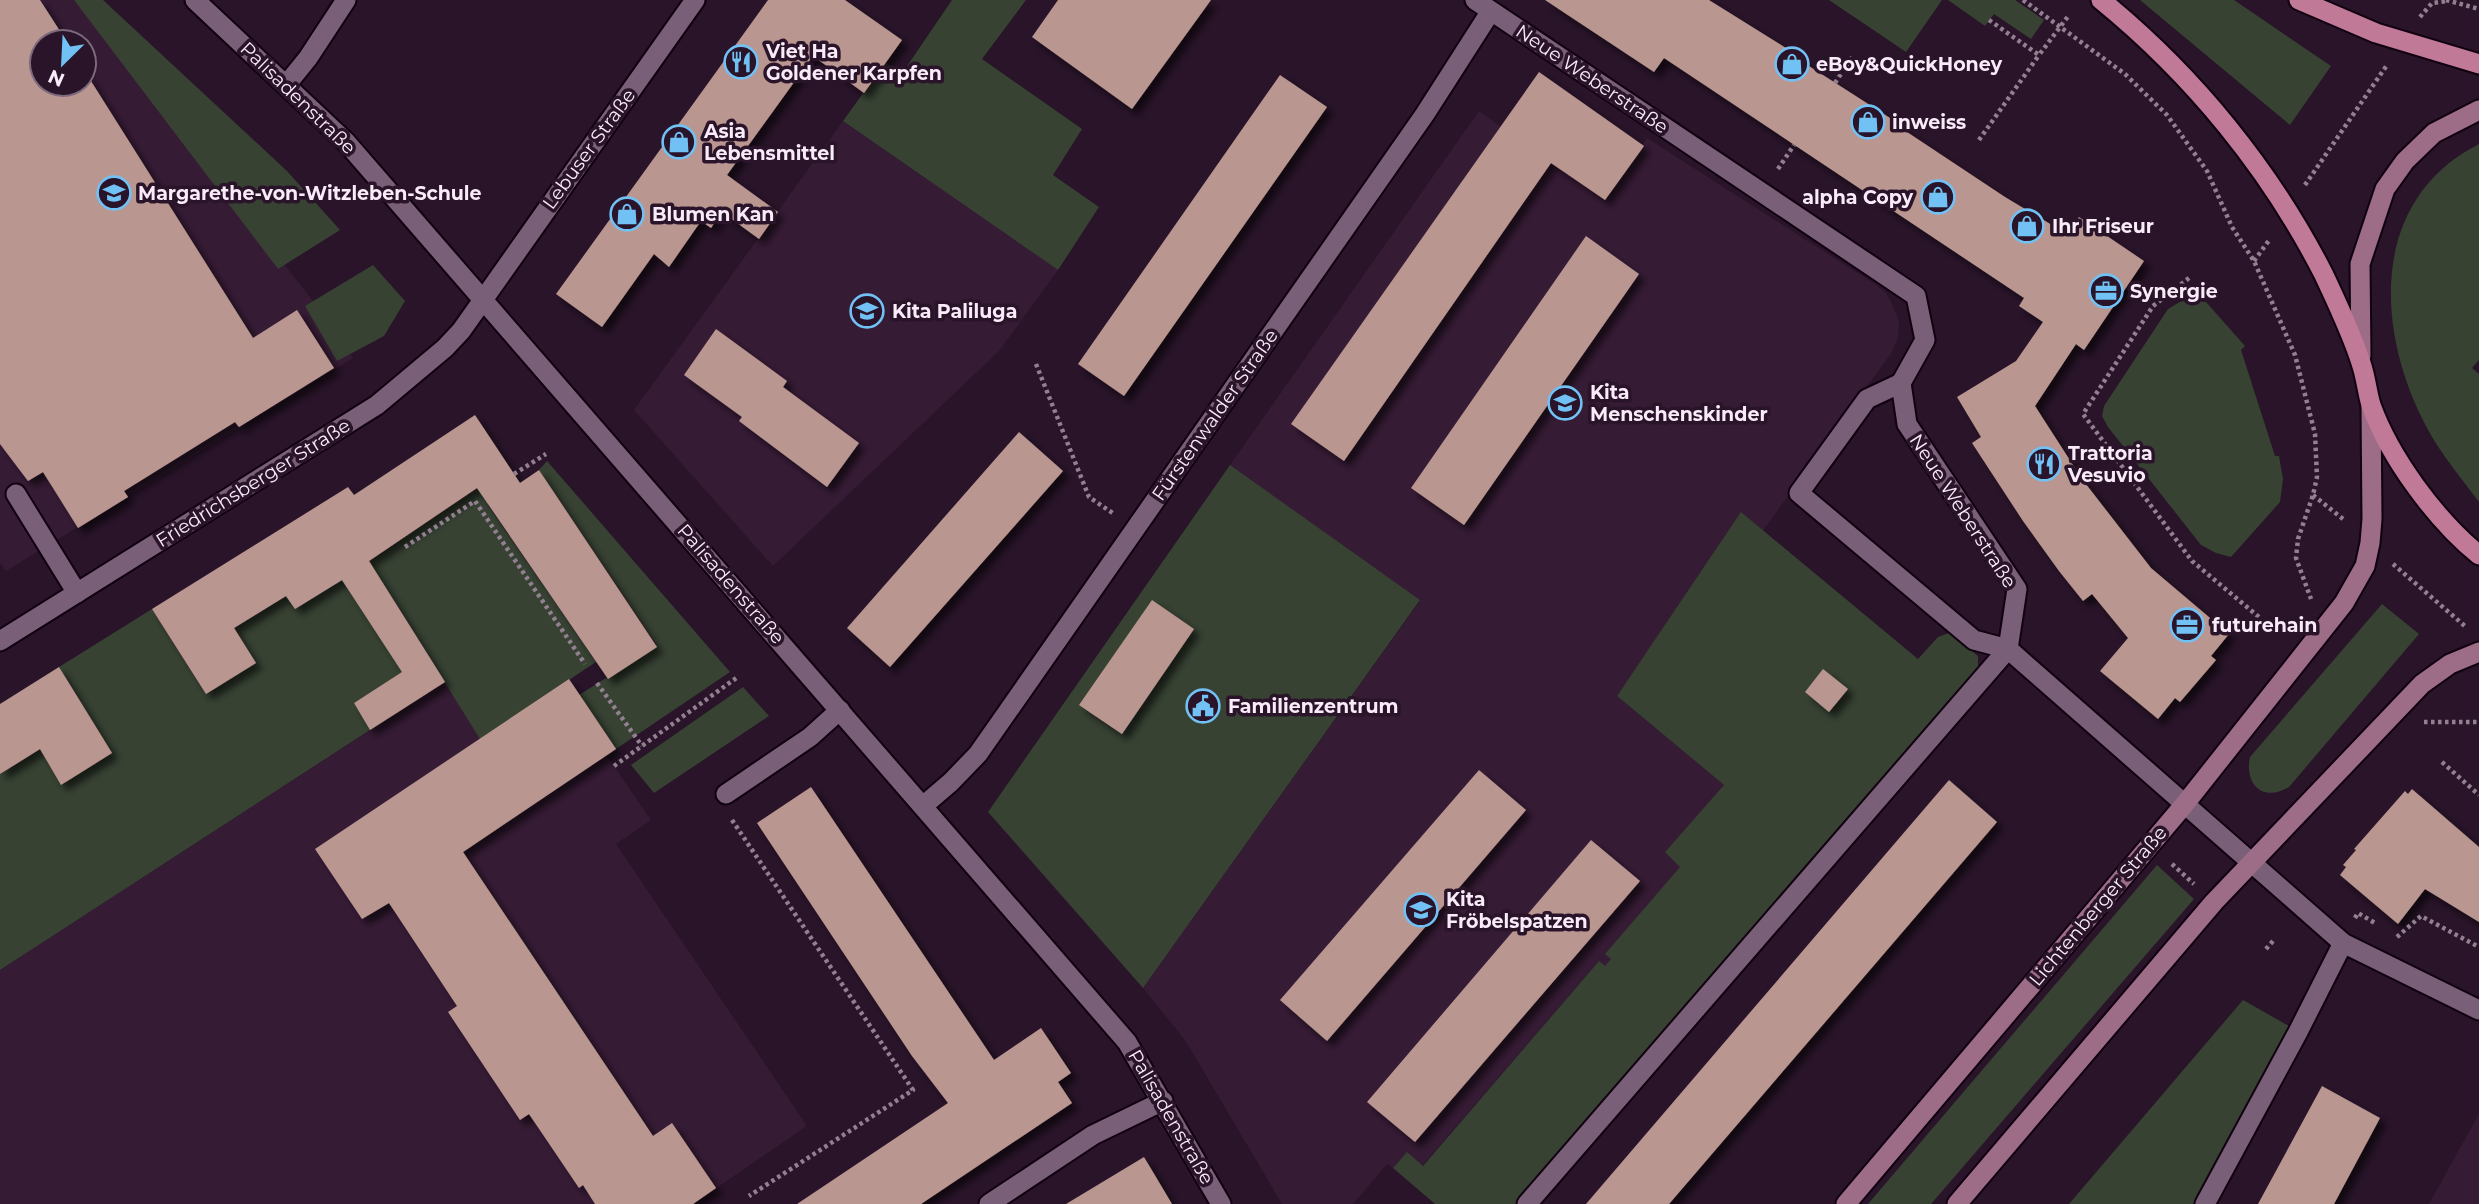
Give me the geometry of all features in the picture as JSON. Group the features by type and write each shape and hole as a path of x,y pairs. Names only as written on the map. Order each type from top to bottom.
{"main road":[{"path":"2101,0 2162,54 2200,93 2269,180 2324,275 2361,363 2371,406 2393,449 2432,508 2455,535 2479,555"},
{"path":"2303,2 2376,33 2479,64"},
{"path":"2361,363 2360,264 2385,189 2405,162 2434,133 2479,110"},
{"name":"Lichtenberger Straße","path":"1846,1204 2184,805 2344,603 2365,566 2370,543 2371,406"},
{"path":"1957,1204 2250,862 2422,684 2450,664 2479,652"}],"street":[{"name":"Palisadenstraße","path":"195,0 346,142 1127,1042 1221,1204"},
{"path":"287,84 308,58 346,0"},
{"name":"Lebuser Straße","path":"483,299 695,0"},
{"name":"Neue Weberstraße","path":"1483,5 1916,296 1925,340 1901,383 1907,424 2017,589 2008,649"},
{"name":"Fürstenwalder Straße","path":"923,806 978,754 1425,114 1483,5"},
{"name":"Friedrichsberger Straße","path":"0,641 377,405 445,348 483,299"},
{"path":"1901,383 1867,399 1799,493 1974,640 2008,649 2343,943 2479,1010"},
{"path":"16,494 77,593"},
{"path":"1527,1204 2008,649"},
{"path":"726,794 810,737 840,710"},
{"path":"2206,1204 2343,943"},
{"path":"989,1204 1093,1135 1163,1101"}],"path":[{"path":"2023,0 2125,74 2167,116 2207,171 2232,227 2254,261 2295,355 2315,434 2317,477 2298,540 2297,558 2322,631"},
{"path":"2445,0 2479,9"},
{"path":"1979,140 2069,15"},
{"path":"1989,20 2039,55"},
{"path":"1835,83 1852,57"},
{"path":"2306,184 2386,66"},
{"path":"2189,278 2153,306 2083,414 2192,561 2259,617"},
{"path":"1035,363 1088,497 1136,528"},
{"path":"514,474 546,454"},
{"path":"405,547 475,501 585,664"},
{"path":"2406,576 2470,630"},
{"path":"614,766 739,676"},
{"path":"597,683 642,747"},
{"path":"2440,723 2479,722"},
{"path":"2442,762 2479,795"},
{"path":"731,818 913,1090 749,1196"},
{"path":"2164,856 2201,890"},
{"path":"2343,943 2358,913 2378,925"},
{"path":"2388,931 2397,937 2421,916 2479,947"},
{"path":"2266,949 2273,941"}],"shaded area":[{"name":"Margarethe-von-Witzleben-Schule","path":"0,0 74,0 96,28 28,28 28,98 98,98 98,30 314,302 353,358 6,571 0,563"},
{"path":"1479,111 1604,200 1647,138 1875,284 1886,293 1891,302 1899,321 1898,337 1892,352 1762,532 1741,513 1617,696 1724,785 1665,852 1681,866 1606,954 1611,959 1605,967 1598,962 1422,1166 1406,1153 1393,1168 1387,1164 1353,1204 1282,1204 1185,1040 1143,988 1420,601 1230,465"},
{"name":"Kita Paliluga","path":"843,121 1058,270 999,351 773,566 634,410"},
{"path":"569,679 616,749 607,756 651,820 616,844 807,1126 693,1204 0,1204 0,970 445,682 481,739"},
{"path":"2479,1114 2479,1204 2429,1204"}],"green space":[{"path":"74,0 103,0 287,171 340,230 278,269 98,32 98,28"},
{"path":"952,0 1026,0 982,59 1082,129 1053,175 1099,207 1058,270 843,121 885,63 903,72"},
{"path":"1829,0 1942,0 1906,52"},
{"path":"1948,0 2015,0 2044,20 2031,39 1994,14 1985,26"},
{"path":"2140,0 2234,0 2331,66 2290,125"},
{"path":"2479,144 2479,360 2472,368 2479,374 2479,502 2437,445 2417,407 2402,366 2393,323 2391,281 2398,240 2414,203 2441,170"},
{"path":"373,265 405,301 384,336 337,361 305,306"},
{"path":"2185,299 2206,302 2245,346 2241,350 2275,456 2279,456 2283,479 2280,502 2231,557 2201,545 2102,416 2104,406 2168,309"},
{"path":"547,461 730,672 616,749 579,695 657,646 539,470"},
{"name":"Familienzentrum","path":"1230,465 1420,600 1143,988 988,812"},
{"path":"479,487 488,505 596,662 480,739 369,561"},
{"path":"1741,512 1918,659 1938,637 1949,633 1978,656 1978,667 1518,1204 1435,1204 1393,1168 1407,1152 1423,1166 1599,961 1605,966 1611,959 1605,954 1680,867 1665,852 1724,785 1617,696"},
{"path":"344,578 403,672 354,703 370,730 0,970 0,774 40,749 62,785 112,753 59,667 152,609 206,694 256,663 234,628 286,596 295,609"},
{"path":"2382,604 2419,634 2289,787 2271,793 2264,792 2253,783 2249,767 2250,757"},
{"path":"743,687 769,716 654,793 631,765"},
{"path":"2157,865 2194,899 1931,1204 1868,1204"},
{"path":"2243,1000 2289,1026 2193,1204 2069,1204"}],"building":[{"name":"Margarethe-von-Witzleben-Schule","path":"0,0 40,0 58,28 28,28 28,98 98,98 98,92 253,338 297,310 334,368 239,427 235,422 124,491 128,497 78,528 43,472 28,481 0,444"},
{"path":"768,0 845,0 902,40 864,93 813,56 727,175 778,212 759,239 722,212 711,228 701,221 669,267 654,254 602,327 556,294"},
{"path":"1058,0 1211,0 1132,109 1032,37"},
{"path":"1545,0 1709,0 1786,48 1784,50 2005,197 2067,234 2079,217 2144,261 2084,350 2076,344 2035,406 2082,479 2151,568 2229,634 2211,656 2216,660 2180,702 2175,698 2158,719 2100,671 2128,638 2092,594 2083,601 2059,571 1972,443 1981,437 1957,397 2016,361 2043,322 2019,306 2024,298 1664,58 1654,72"},
{"path":"1539,72 1644,146 1605,200 1551,163 1344,461 1291,424"},
{"path":"1280,75 1327,107 1124,396 1078,364"},
{"path":"1586,236 1639,274 1464,525 1411,488"},
{"path":"716,329 787,381 783,387 859,443 827,487 739,421 742,417 684,375"},
{"path":"475,415 520,483 539,470 657,647 608,679 477,488 369,561 445,682 370,730 354,703 402,672 342,580 295,609 286,596 234,628 256,663 206,694 152,609 348,487 354,495"},
{"path":"1019,432 1063,471 890,667 847,628"},
{"path":"1152,600 1194,629 1122,734 1079,705"},
{"path":"59,667 112,753 61,785 40,749 0,774 0,704"},
{"path":"1823,669 1848,689 1829,712 1805,692"},
{"path":"569,679 616,749 463,852 653,1136 672,1123 716,1188 693,1204 595,1204 583,1185 579,1188 529,1114 520,1120 448,1012 457,1006 389,903 362,919 315,849"},
{"path":"1479,770 1526,810 1327,1041 1280,1000"},
{"path":"1949,780 1997,822 1669,1204 1586,1204"},
{"path":"811,787 994,1060 1041,1028 1071,1073 1058,1082 1072,1103 921,1204 797,1204 948,1103 912,1056 757,823"},
{"path":"2412,789 2479,847 2479,922 2425,889 2398,924 2340,875 2346,867 2343,865 2356,850 2354,849 2405,791 2408,794"},
{"path":"1591,840 1640,881 1415,1142 1367,1102"},
{"path":"2322,1086 2380,1118 2334,1204 2258,1204"},
{"path":"1144,1157 1172,1204 1066,1204"}],"place":[{"name":"Viet Ha Goldener Karpfen","path":"741,62"},
{"name":"eBoy&QuickHoney","path":"1792,64"},
{"name":"inweiss","path":"1868,122"},
{"name":"Asia Lebensmittel","path":"679,142"},
{"name":"Margarethe-von-Witzleben-Schule","path":"114,193"},
{"name":"alpha Copy","path":"1938,197"},
{"name":"Blumen Kan","path":"627,214"},
{"name":"Ihr Friseur","path":"2027,226"},
{"name":"Synergie","path":"2106,291"},
{"name":"Kita Paliluga","path":"867,311"},
{"name":"Kita Menschenskinder","path":"1565,403"},
{"name":"Trattoria Vesuvio","path":"2044,464"},
{"name":"futurehain","path":"2187,625"},
{"name":"Familienzentrum","path":"1203,706"},
{"name":"Kita Fröbelspatzen","path":"1421,910"}]}
